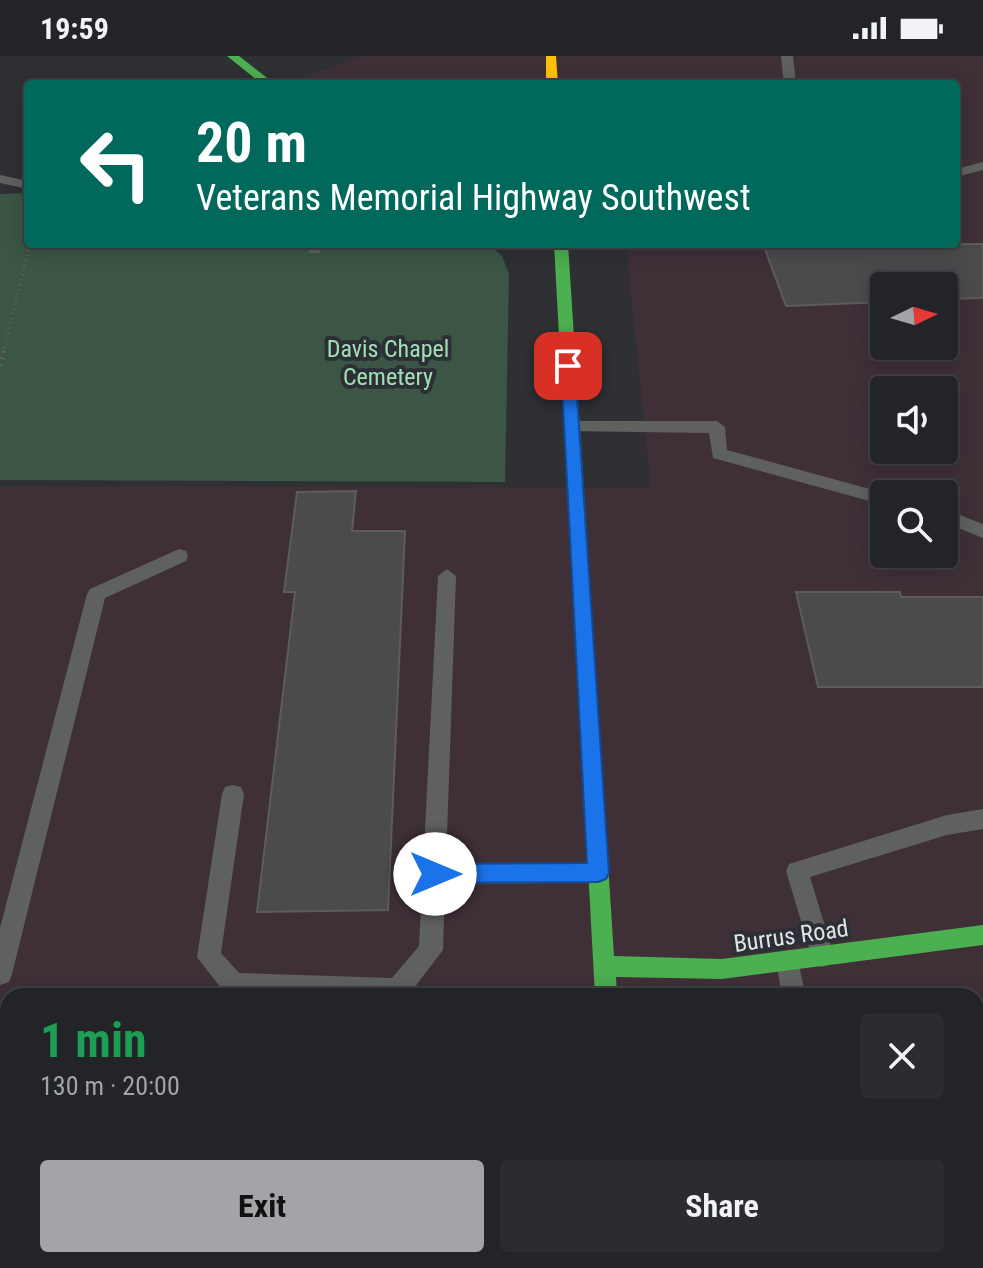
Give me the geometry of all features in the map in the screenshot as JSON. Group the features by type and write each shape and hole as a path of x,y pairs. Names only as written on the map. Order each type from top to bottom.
{"main road":[{"path":"232,56 264,80"},
{"path":"551,56 552,80"},
{"path":"561,248 605,988"},
{"name":"Burrus Road","path":"604,966 722,969 983,935"}],"lane":[{"path":"787,56 790,80"},
{"path":"960,172 983,166"},
{"path":"0,179 24,184"},
{"path":"572,427 717,427 719,454 870,495"},
{"path":"958,521 983,531"},
{"path":"0,974 97,594 179,556"},
{"path":"400,988 431,950 447,576"},
{"path":"233,794 209,957 233,984 343,988"},
{"path":"822,956 797,871 947,825 983,819"},
{"path":"435,874 598,873"},
{"path":"788,961 793,988"}],"path":[{"path":"0,366 29,248"}],"shaded area":[{"path":"362,56 983,56 983,988 0,988 0,486 651,488 626,248 960,248 960,80 294,80"}],"green space":[{"name":"Davis Chapel Cemetery","path":"24,193 24,248 493,248 502,256 509,274 505,482 0,480 0,194"}],"building":[{"path":"960,244 983,244 983,298 958,299 958,272 870,272 870,303 786,306 764,248 960,248"},
{"path":"356,491 352,531 405,531 388,910 257,912 295,592 284,592 297,492"},
{"path":"796,592 900,592 901,597 983,597 983,687 818,687"}],"traffic: fast":[{"path":"232,56 264,80"},
{"path":"561,248 606,988"},
{"path":"604,966 722,969 983,935"}],"traffic: slow":[{"path":"551,56 552,80"}],"route":[{"path":"435,874 598,873 568,366"}]}
